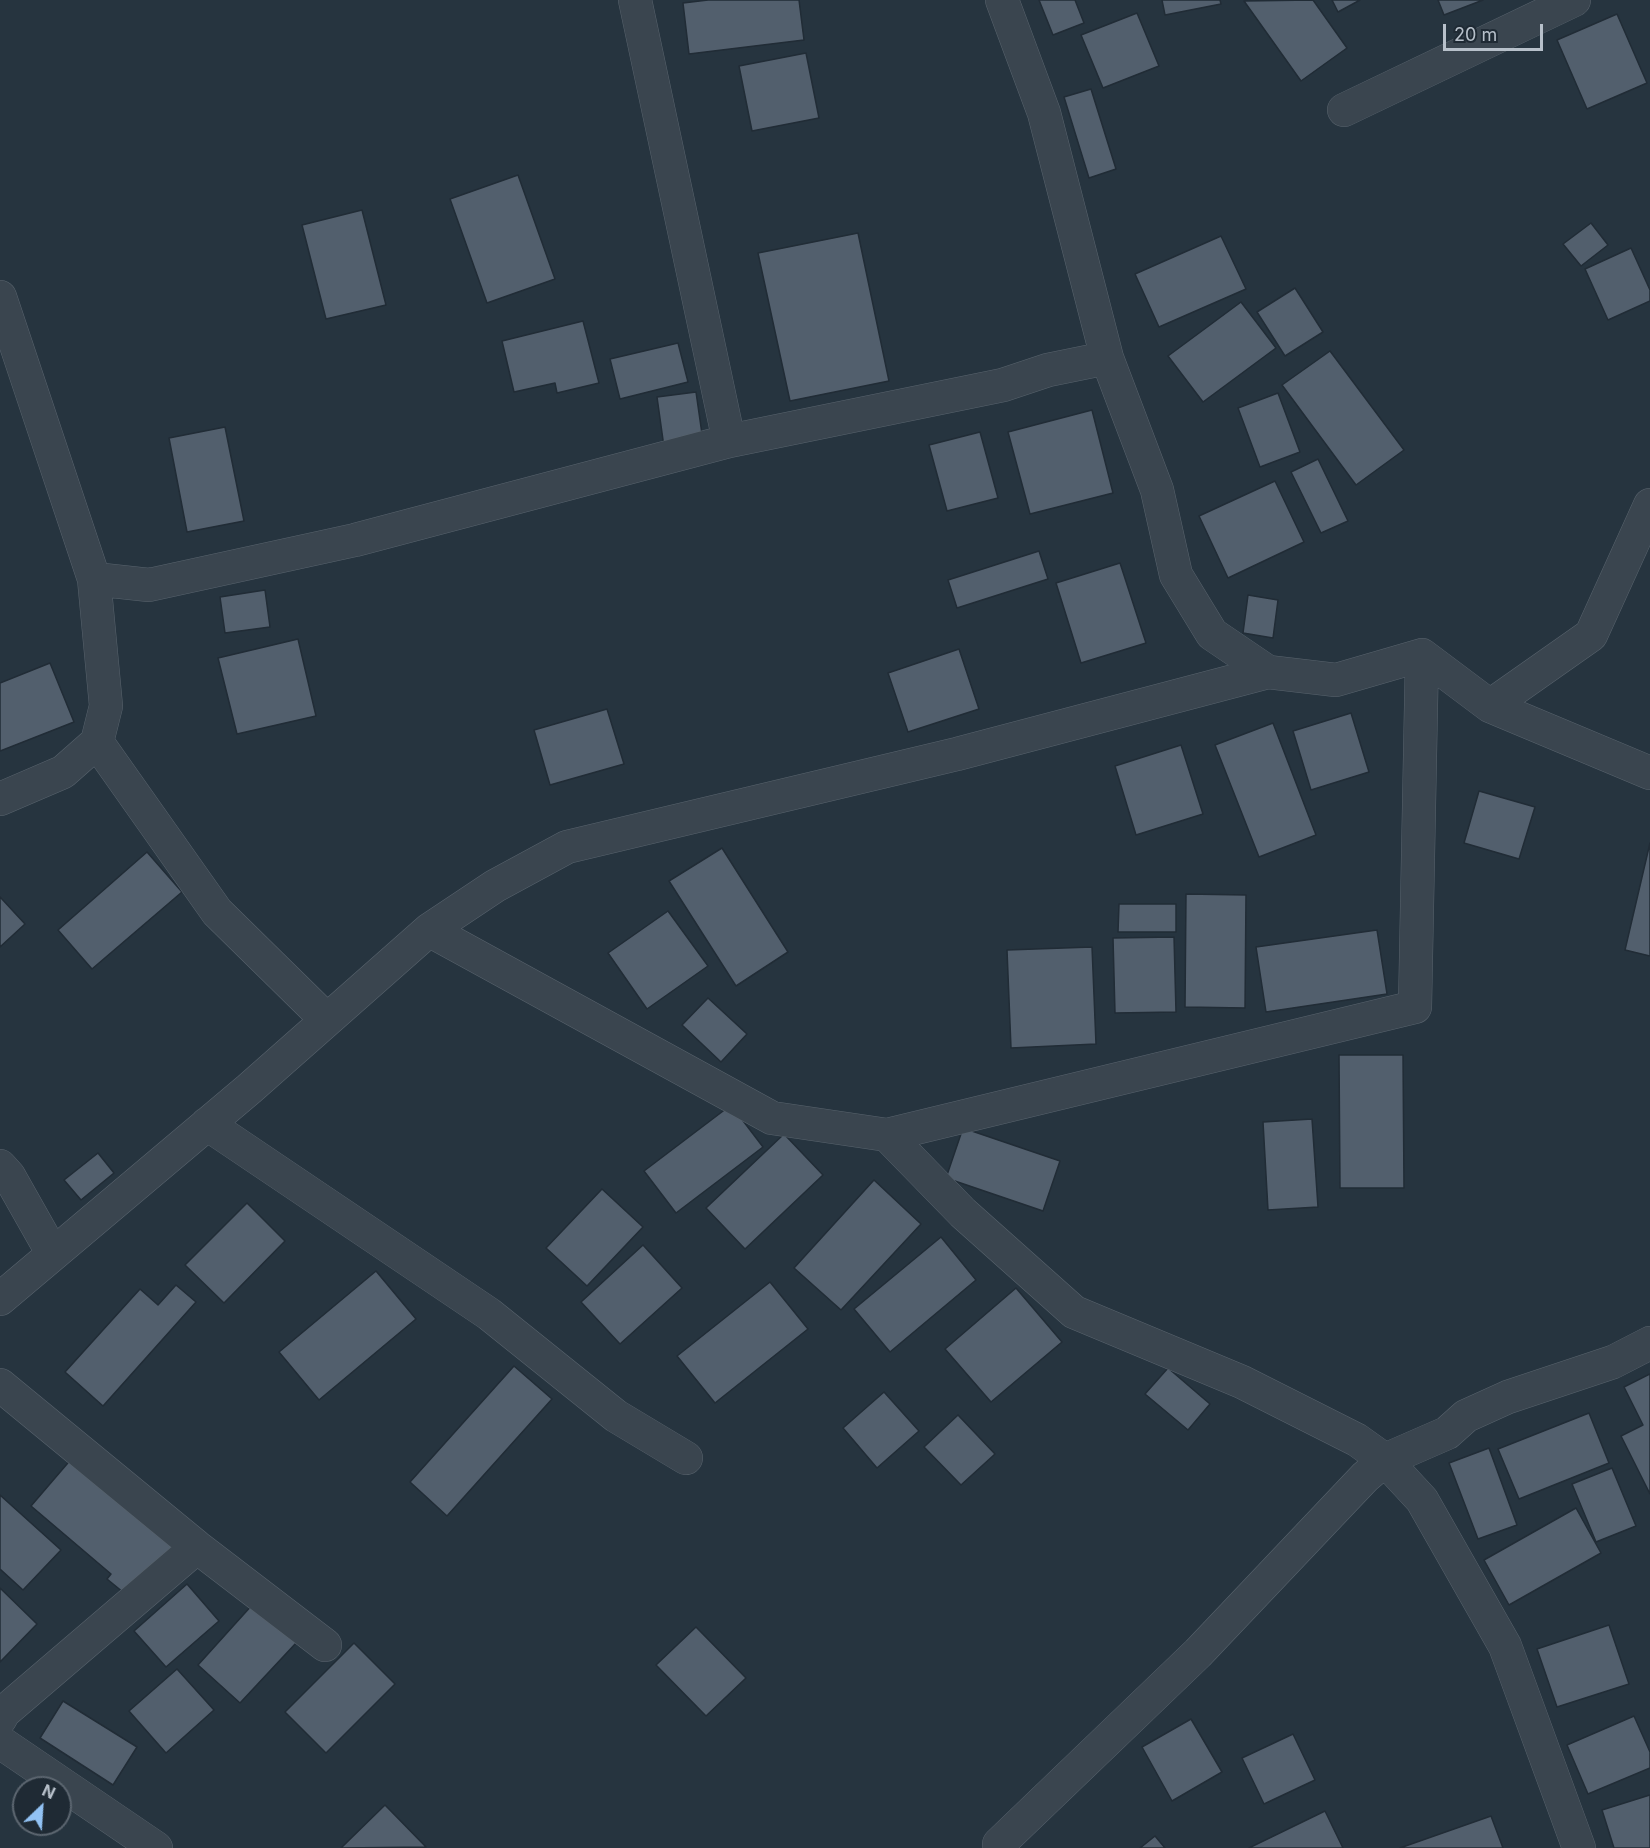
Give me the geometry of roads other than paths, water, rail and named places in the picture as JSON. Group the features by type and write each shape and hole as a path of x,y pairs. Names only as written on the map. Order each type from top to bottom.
{"street":[{"path":"635,0 729,441"},
{"path":"1002,0 1044,112 1107,358 1157,490 1176,575 1212,634 1268,672"},
{"path":"1344,110 1574,0"},
{"path":"0,297 94,579 106,706 97,742 63,772 0,799"},
{"path":"94,579 149,585 355,540 729,441 1004,385 1048,370 1107,358"},
{"path":"1490,706 1591,634 1650,505"},
{"path":"0,1299 207,1124 429,930 495,886 567,848 957,754 1268,672 1336,680 1422,655"},
{"path":"1422,655 1490,706 1650,773"},
{"path":"429,930 772,1118 887,1135 1415,1007 1422,655"},
{"path":"97,742 217,912 327,1020"},
{"path":"207,1124 489,1314 616,1416 686,1458"},
{"path":"887,1135 963,1213 1074,1312 1242,1382 1357,1440 1385,1460 1422,1500 1505,1646 1580,1848"},
{"path":"0,1166 9,1176 53,1254"},
{"path":"998,1847 1198,1653 1365,1477 1385,1460 1448,1433 1466,1416 1508,1397 1613,1362 1650,1342"},
{"path":"0,1385 197,1547 325,1645"},
{"path":"0,1719 13,1705 197,1547"},
{"path":"0,1742 156,1848"}]}
